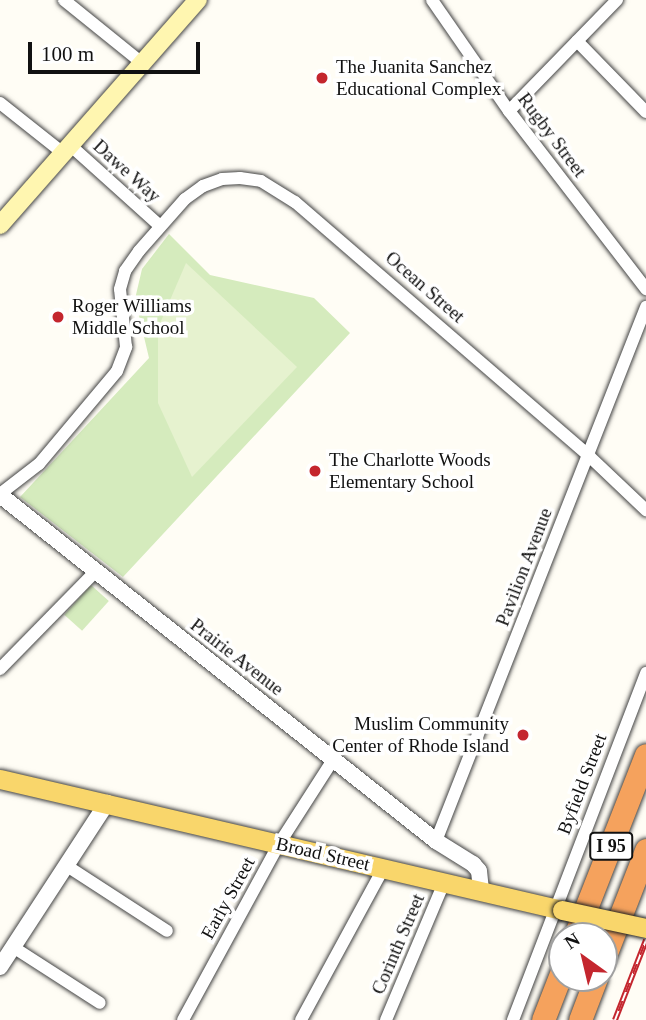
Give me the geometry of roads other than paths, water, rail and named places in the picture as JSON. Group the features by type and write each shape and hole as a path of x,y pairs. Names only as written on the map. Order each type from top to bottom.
{"highway":[{"name":"I 95","path":"580,922 646,755"},
{"name":"I 95","path":"618,922 646,850"},
{"path":"543,1020 554,992"},
{"path":"580,1020 591,992"}],"main road":[{"path":"0,225 198,0"},
{"name":"Broad Street","path":"0,779 558,910 646,928"}],"street":[{"path":"64,0 142,63"},
{"path":"509,111 617,0"},
{"name":"Rugby Street","path":"435,1 509,111 646,289"},
{"path":"577,41 646,112"},
{"name":"Dawe Way","path":"0,103 66,149 159,225"},
{"name":"Ocean Street","path":"0,494 39,464 117,371 126,347 120,289 125,271 159,225 185,199 203,186 222,179 261,181 282,191 589,456 646,510"},
{"name":"Pavilion Avenue","path":"443,846 646,307"},
{"name":"Prairie Avenue","path":"0,494 443,846 473,888"},
{"path":"0,669 95,572"},
{"name":"Byfield Street","path":"513,1020 558,910 646,673"},
{"name":"Early Street","path":"183,1020 279,844 332,760"},
{"path":"0,967 107,803"},
{"path":"67,866 167,931"},
{"path":"301,1020 383,869"},
{"name":"Corinth Street","path":"386,1020 444,883"},
{"path":"13,947 100,1003"}],"railway":[{"path":"615,1020 646,940"}],"place":[{"name":"The Juanita Sanchez Educational Complex","path":"322,78"},
{"name":"Roger Williams Middle School","path":"58,317"},
{"name":"The Charlotte Woods Elementary School","path":"315,471"},
{"name":"Muslim Community Center of Rhode Island","path":"523,735"}]}
